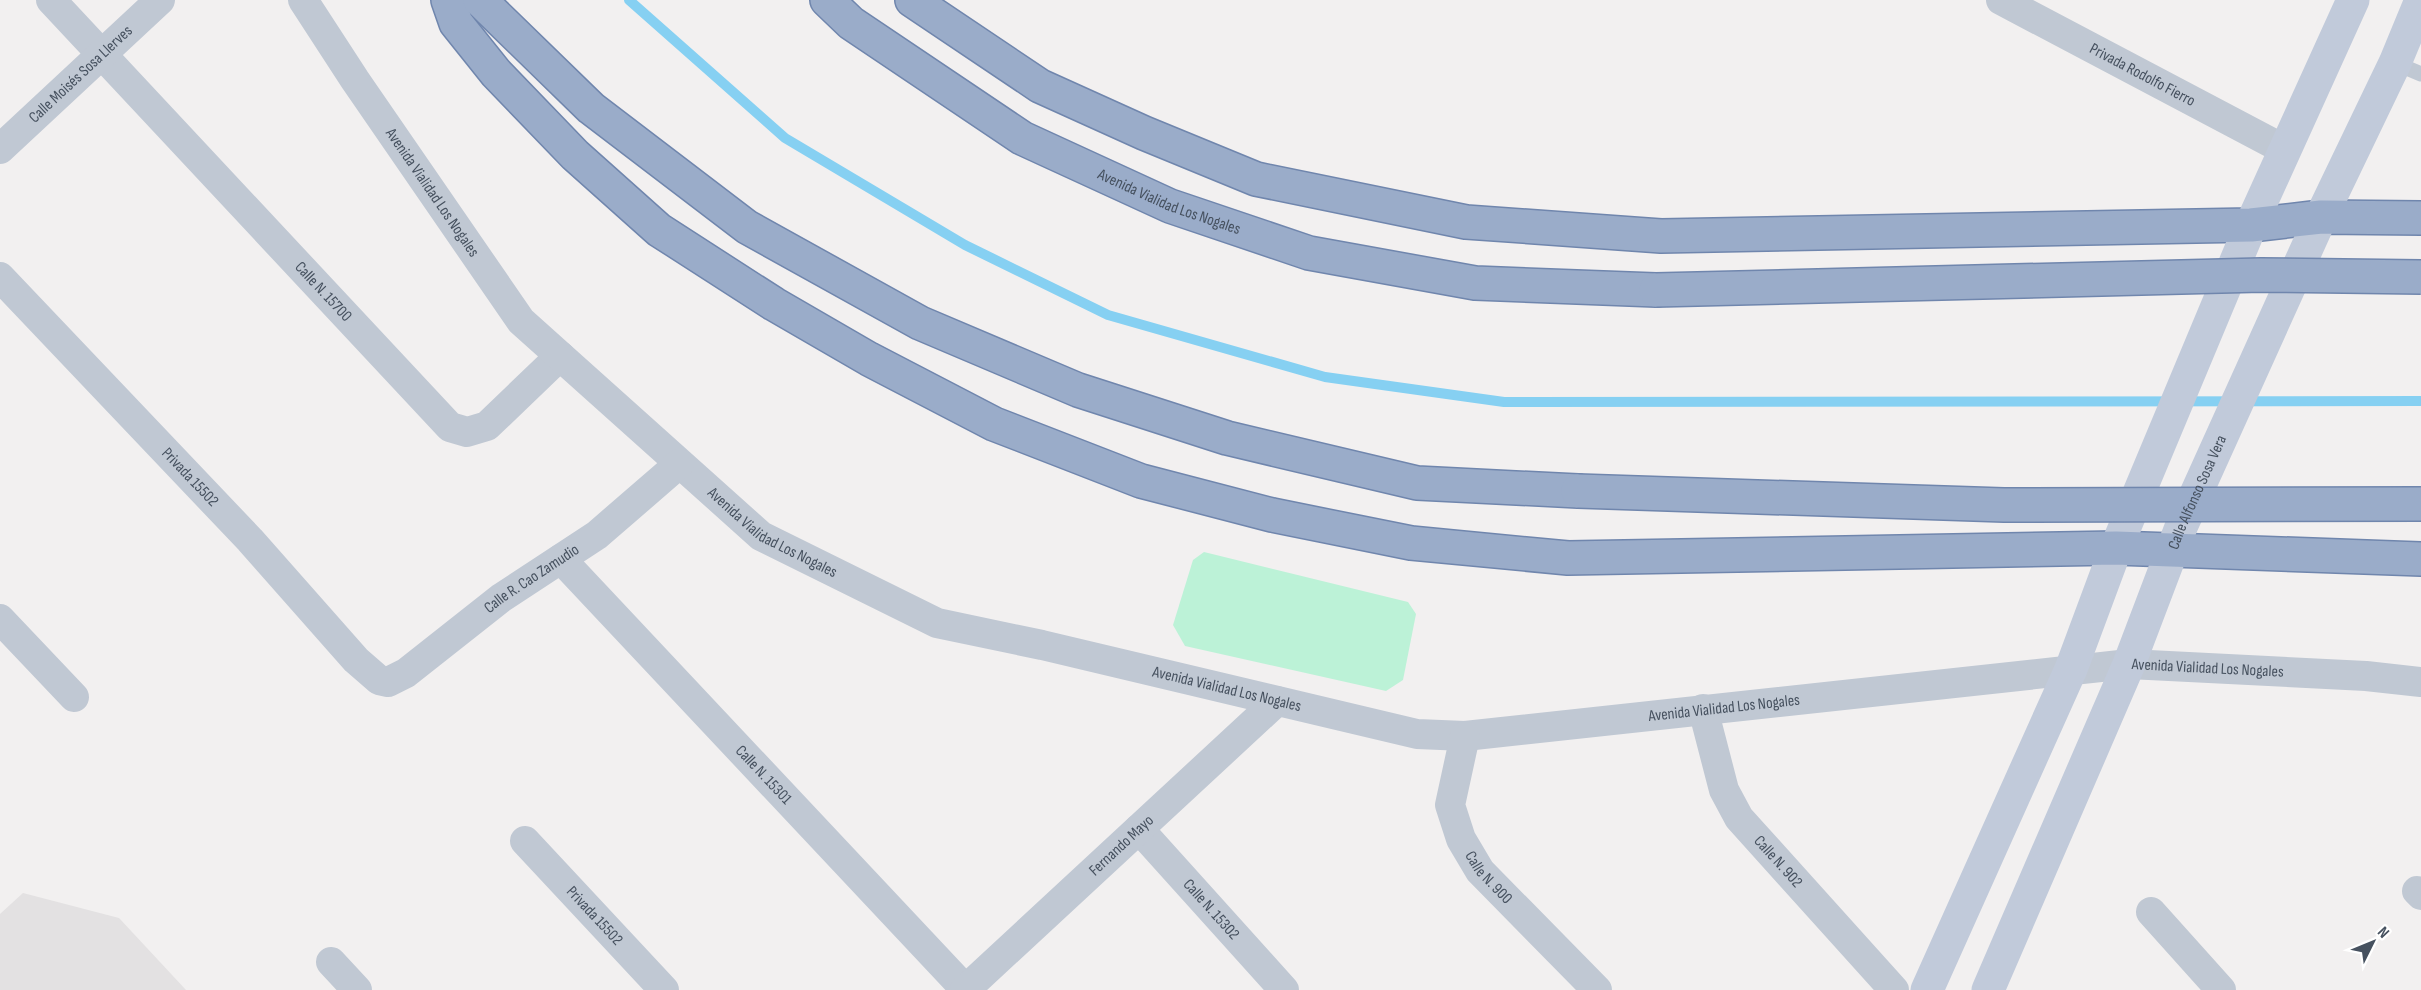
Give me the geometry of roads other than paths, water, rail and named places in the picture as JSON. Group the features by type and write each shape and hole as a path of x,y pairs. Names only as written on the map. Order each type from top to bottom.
{"highway":[{"path":"448,0 456,23 496,73 575,155 659,230 774,304 869,359 994,424 1141,481 1272,514 1411,543 1568,558 2122,536 2421,559"},
{"path":"480,0 591,108 747,227 920,323 1078,390 1227,438 1417,483 1578,491 2004,505 2421,504"},
{"name":"Avenida Vialidad Los Nogales","path":"827,0 851,23 1022,138 1180,210 1309,253 1475,283 1656,290 2261,275 2421,277"},
{"path":"912,0 1040,86 1144,133 1256,179 1466,222 1661,236 2251,225 2322,217 2421,218"}],"main road":[{"path":"1927,990 2071,669 2122,536 2251,225 2353,0"},
{"name":"Calle Alfonso Sosa Vera","path":"1988,990 2129,664 2176,539 2322,217 2408,69 2421,0"}],"street":[{"name":"Calle N. 15700","path":"51,0 450,427 467,432 487,426 560,356"},
{"name":"Calle Moisés Sosa Llerves","path":"0,149 160,0"},
{"name":"Avenida Vialidad Los Nogales","path":"303,0 521,321 761,536 937,623 1042,645 1417,734 1465,736 2129,664 2366,676 2421,682"},
{"name":"Privada Rodolfo Fierro","path":"2001,0 2285,150"},
{"name":"Privada 15502","path":"0,277 250,540 356,660 379,680"},
{"name":"Calle R. Cao Zamudio","path":"379,680 388,682 398,679 501,598 597,535 679,464"},
{"name":"Calle N. 15301","path":"561,559 965,990"},
{"path":"0,619 74,697"},
{"name":"Fernando Mayo","path":"965,990 1277,701"},
{"name":"Calle N. 902","path":"1703,709 1724,790 1739,818 1894,990"},
{"name":"Calle N. 900","path":"1465,736 1450,805 1461,839 1480,871 1597,990"},
{"name":"Calle N. 15302","path":"1139,829 1284,990"},
{"name":"Privada 15502","path":"525,841 664,990"},
{"path":"2151,912 2222,990"},
{"path":"331,962 357,990"}],"waterway":[{"path":"629,0 785,138 965,245 1108,315 1325,377 1504,402 2421,401"}]}
